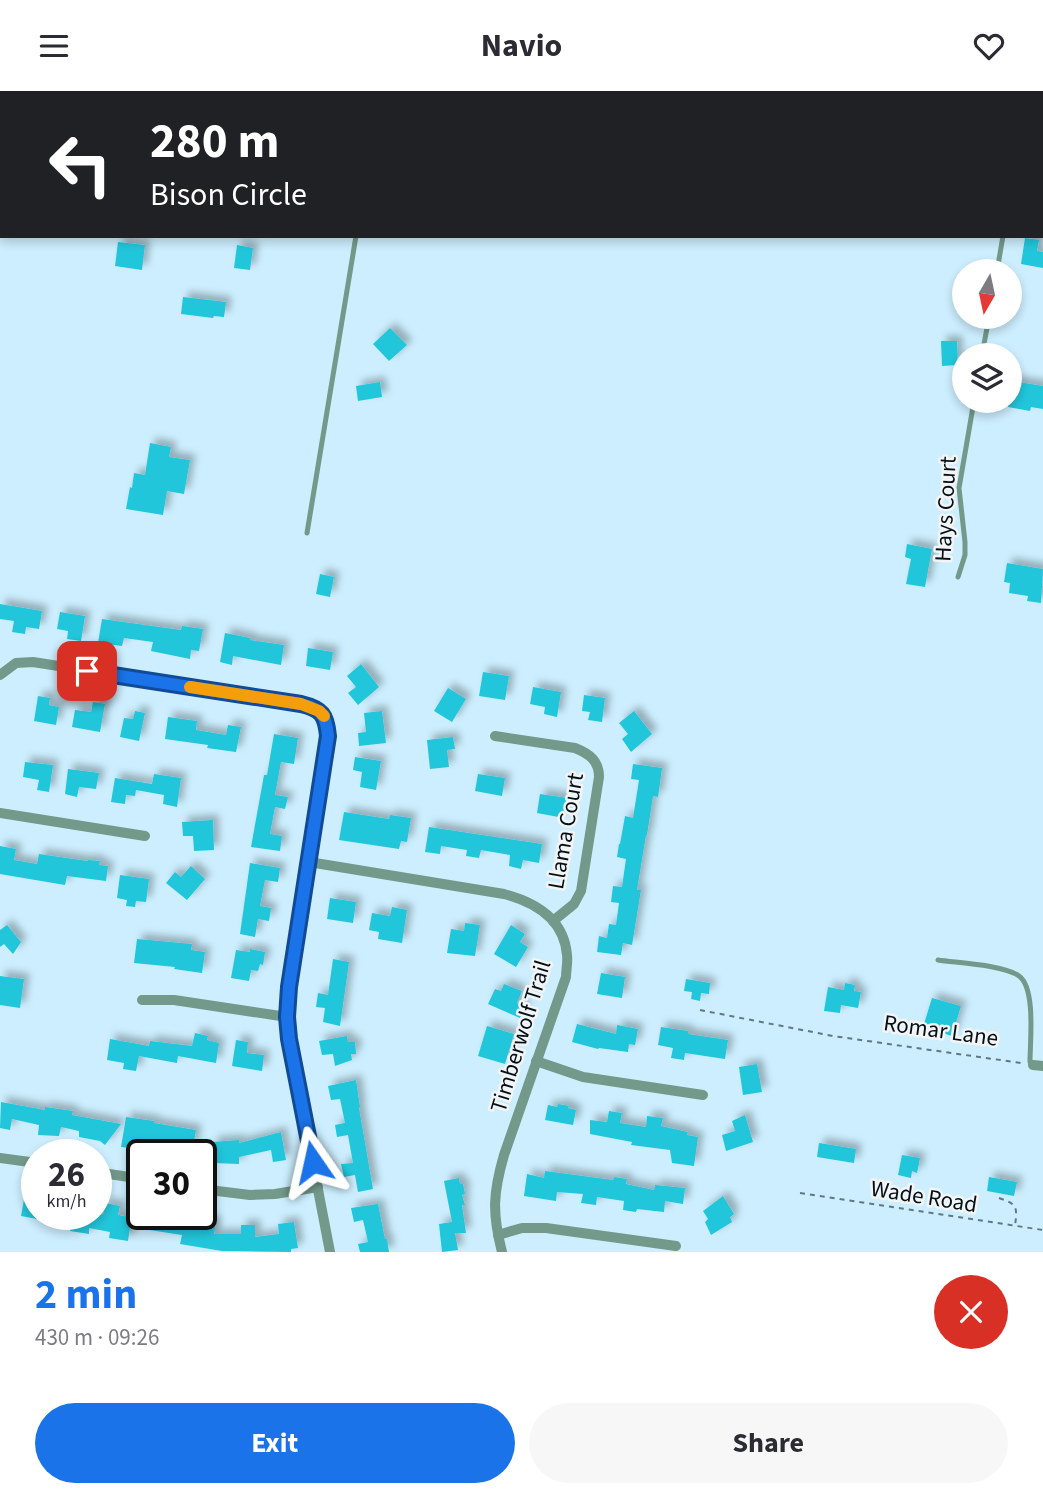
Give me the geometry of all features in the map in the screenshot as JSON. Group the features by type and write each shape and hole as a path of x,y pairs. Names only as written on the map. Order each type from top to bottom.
{"street":[{"path":"0,675 16,663 33,662 301,704 319,711 324,716 328,736 289,987 287,1017 330,1252"},
{"name":"Llama Court","path":"495,736 575,748 594,759 599,767 581,891 574,904 553,921"},
{"path":"0,813 145,836"},
{"path":"309,862 504,894 523,899 540,908 553,921"},
{"name":"Timberwolf Trail","path":"502,1252 494,1211 497,1181 565,977 567,957 564,938 553,921"},
{"path":"142,1000 174,1000 287,1017"},
{"path":"536,1061 583,1077 703,1095"},
{"path":"0,1157 21,1160"},
{"path":"217,1191 250,1195 318,1187"},
{"path":"498,1235 522,1228 546,1228 676,1246"}],"lane":[{"path":"307,533 356,238"},
{"path":"999,259 1003,238"},
{"name":"Hays Court","path":"958,577 965,555 959,488 972,413"},
{"path":"938,960 1007,970 1022,977 1029,993 1030,1062 1038,1065"}],"path":[{"name":"Romar Lane","path":"700,1010 833,1036 1038,1065"},
{"name":"Wade Road","path":"800,1193 1043,1230"},
{"path":"999,1198 1016,1207 1015,1226"}],"building":[{"path":"1025,238 1039,240 1037,251 1043,252 1043,268 1022,264"},
{"path":"118,242 145,245 142,270 115,266"},
{"path":"237,245 253,248 250,270 234,268"},
{"path":"183,297 226,302 224,317 181,314"},
{"path":"390,328 407,345 389,361 373,344"},
{"path":"941,341 957,341 952,343 952,365 942,366"},
{"path":"380,382 382,397 358,401 356,386"},
{"path":"1022,383 1043,386 1043,409 1031,407 1030,411 1022,410"},
{"path":"150,443 171,447 169,457 190,460 184,494 167,491 163,515 126,509 134,473 145,475"},
{"path":"907,544 932,549 925,587 906,584 911,559 905,557"},
{"path":"1007,563 1043,569 1041,603 1027,601 1028,596 1009,593 1010,583 1004,582"},
{"path":"320,574 334,577 330,597 316,594"},
{"path":"0,604 42,611 39,629 26,627 25,634 12,632 14,621 0,619"},
{"path":"60,612 85,616 81,641 67,639 68,631 57,629"},
{"path":"102,619 181,630 182,626 203,629 199,651 191,650 190,659 151,651 153,642 124,638 122,646 98,643"},
{"path":"225,633 284,645 281,665 233,656 232,665 220,662"},
{"path":"308,648 333,652 330,670 306,666"},
{"path":"361,664 379,687 358,705 348,693 356,687 347,676"},
{"path":"483,672 509,676 505,700 479,696"},
{"path":"533,687 561,692 557,717 544,714 545,707 530,704"},
{"path":"448,688 466,699 452,722 434,711"},
{"path":"584,695 605,698 602,722 588,720 590,712 582,711"},
{"path":"38,696 50,698 49,705 59,707 56,725 34,721"},
{"path":"93,702 105,704 100,732 72,727 75,710 91,712"},
{"path":"135,711 145,713 139,741 120,737 124,718 133,719"},
{"path":"382,711 386,743 359,746 358,733 366,732 364,713"},
{"path":"634,711 652,734 631,752 622,739 628,734 619,723"},
{"path":"168,717 197,721 196,730 226,735 228,725 241,727 236,752 165,739"},
{"path":"274,734 298,738 294,764 281,762 275,795 288,797 285,809 275,807 270,834 282,836 280,851 251,847"},
{"path":"453,737 455,749 447,750 449,767 430,769 427,740"},
{"path":"355,757 381,761 376,790 360,787 362,772 353,770"},
{"path":"25,762 53,765 49,792 37,790 39,780 23,777"},
{"path":"633,764 662,768 658,797 653,796 646,835 632,945 623,943 621,955 597,952 599,936 607,938 609,924 616,925 619,903 611,902 613,886 622,887 626,859 617,857 619,844 625,816 633,818 639,780 631,779"},
{"path":"68,769 99,773 96,789 79,787 77,797 65,794"},
{"path":"154,774 181,778 177,807 163,804 164,795 136,790 135,796 126,795 125,804 111,802 115,778 152,784"},
{"path":"478,774 505,778 502,796 475,791"},
{"path":"540,794 567,798 564,818 537,813"},
{"path":"344,812 389,819 390,815 411,818 407,842 401,841 399,849 339,840"},
{"path":"213,820 214,850 194,851 193,836 183,836 182,822"},
{"path":"429,827 542,844 539,863 523,860 521,869 509,866 510,855 481,850 479,858 466,856 467,850 441,846 440,854 425,852"},
{"path":"0,846 16,849 14,860 37,864 39,854 100,861 99,865 108,866 106,881 67,876 65,885 0,874"},
{"path":"250,863 280,868 278,882 265,880 260,906 271,908 269,921 258,919 255,937 240,934"},
{"path":"191,866 205,879 187,900 166,883 175,872 181,877"},
{"path":"120,875 149,879 146,902 136,901 135,907 126,906 127,900 117,898"},
{"path":"330,898 356,902 353,923 327,919"},
{"path":"392,907 407,910 402,943 378,939 379,932 369,930 372,913 390,916"},
{"path":"465,923 480,925 475,956 447,953 451,929 464,931"},
{"path":"7,925 21,942 13,954 4,944 0,947 0,930"},
{"path":"511,925 525,934 520,942 528,947 516,967 494,954"},
{"path":"137,939 192,944 191,950 205,952 202,973 134,963"},
{"path":"250,949 265,952 263,965 260,964 258,971 251,970 249,981 231,978 236,950 250,952"},
{"path":"333,959 349,962 340,1026 323,1022 325,1008 316,1007 318,993 328,995"},
{"path":"601,973 625,977 622,998 597,994"},
{"path":"0,976 24,979 20,1008 0,1005"},
{"path":"686,979 710,983 709,994 701,993 700,1001 691,999 692,992 684,991"},
{"path":"845,983 855,985 854,991 861,992 858,1008 841,1005 840,1013 824,1011 828,987 844,990"},
{"path":"504,984 522,991 517,1003 525,1007 520,1018 488,1004 495,989 501,991"},
{"path":"932,998 961,1006 952,1036 923,1027"},
{"path":"577,1024 616,1034 617,1025 638,1029 635,1045 629,1044 628,1052 598,1049 572,1042"},
{"path":"487,1026 514,1034 505,1064 478,1056"},
{"path":"661,1027 728,1040 725,1059 685,1053 684,1060 671,1058 673,1048 658,1045"},
{"path":"195,1033 208,1036 207,1040 219,1043 216,1063 178,1056 177,1063 139,1056 136,1071 123,1069 124,1063 107,1060 110,1039 149,1046 150,1041 192,1046"},
{"path":"347,1036 348,1042 355,1042 356,1054 351,1054 352,1060 335,1066 333,1054 322,1055 319,1041"},
{"path":"236,1040 248,1042 247,1053 264,1055 262,1071 232,1066"},
{"path":"757,1064 762,1092 743,1095 739,1067"},
{"path":"356,1080 373,1189 358,1192 355,1175 344,1177 341,1164 353,1163 348,1135 337,1137 335,1125 345,1123 340,1099 331,1100 328,1086"},
{"path":"1,1102 45,1110 45,1107 73,1111 72,1115 121,1124 110,1139 79,1137 79,1131 61,1127 59,1136 38,1135 39,1125 12,1119 10,1130 0,1128"},
{"path":"558,1104 576,1110 573,1125 545,1120 548,1105 557,1107"},
{"path":"609,1111 622,1113 620,1123 646,1127 647,1116 663,1118 661,1126 698,1137 694,1166 672,1163 670,1150 631,1145 632,1142 590,1134 590,1120 607,1122"},
{"path":"745,1115 753,1142 726,1151 722,1135 735,1131 732,1121"},
{"path":"126,1117 196,1130 194,1139 126,1139 126,1148 121,1147"},
{"path":"281,1132 286,1160 273,1162 271,1150 239,1157 239,1164 217,1163 217,1142 239,1140 239,1143"},
{"path":"819,1143 856,1149 854,1163 817,1157"},
{"path":"902,1155 920,1158 917,1173 912,1171 911,1178 898,1175"},
{"path":"545,1171 613,1180 614,1177 627,1179 626,1184 654,1190 655,1185 685,1188 683,1204 665,1201 664,1212 637,1209 636,1212 623,1210 624,1201 597,1197 596,1205 581,1203 583,1194 557,1192 556,1201 524,1196 527,1174 544,1178"},
{"path":"989,1177 1017,1182 1014,1196 987,1191"},
{"path":"459,1178 465,1194 462,1195 465,1205 462,1205 466,1233 455,1233 458,1250 442,1252 439,1224 452,1222 444,1181"},
{"path":"723,1196 734,1214 730,1217 732,1222 711,1235 705,1222 708,1219 703,1211"},
{"path":"112,1204 120,1206 118,1215 126,1216 126,1230 130,1230 128,1241 109,1238 110,1232 100,1230 112,1230"},
{"path":"378,1204 389,1252 360,1252 358,1244 368,1242 363,1220 354,1222 351,1208"},
{"path":"294,1222 298,1248 291,1249 291,1252 222,1251 180,1244 182,1235 150,1230 215,1230 214,1234 241,1234 241,1225 255,1225 255,1237 279,1234 278,1224"},
{"path":"89,1230 89,1234 70,1231"}],"slow traffic":[{"path":"190,687 301,704 310,706 324,716"}],"route":[{"path":"87,671 301,704 310,706 324,716 328,736 289,987 287,1017 313,1162"}]}
